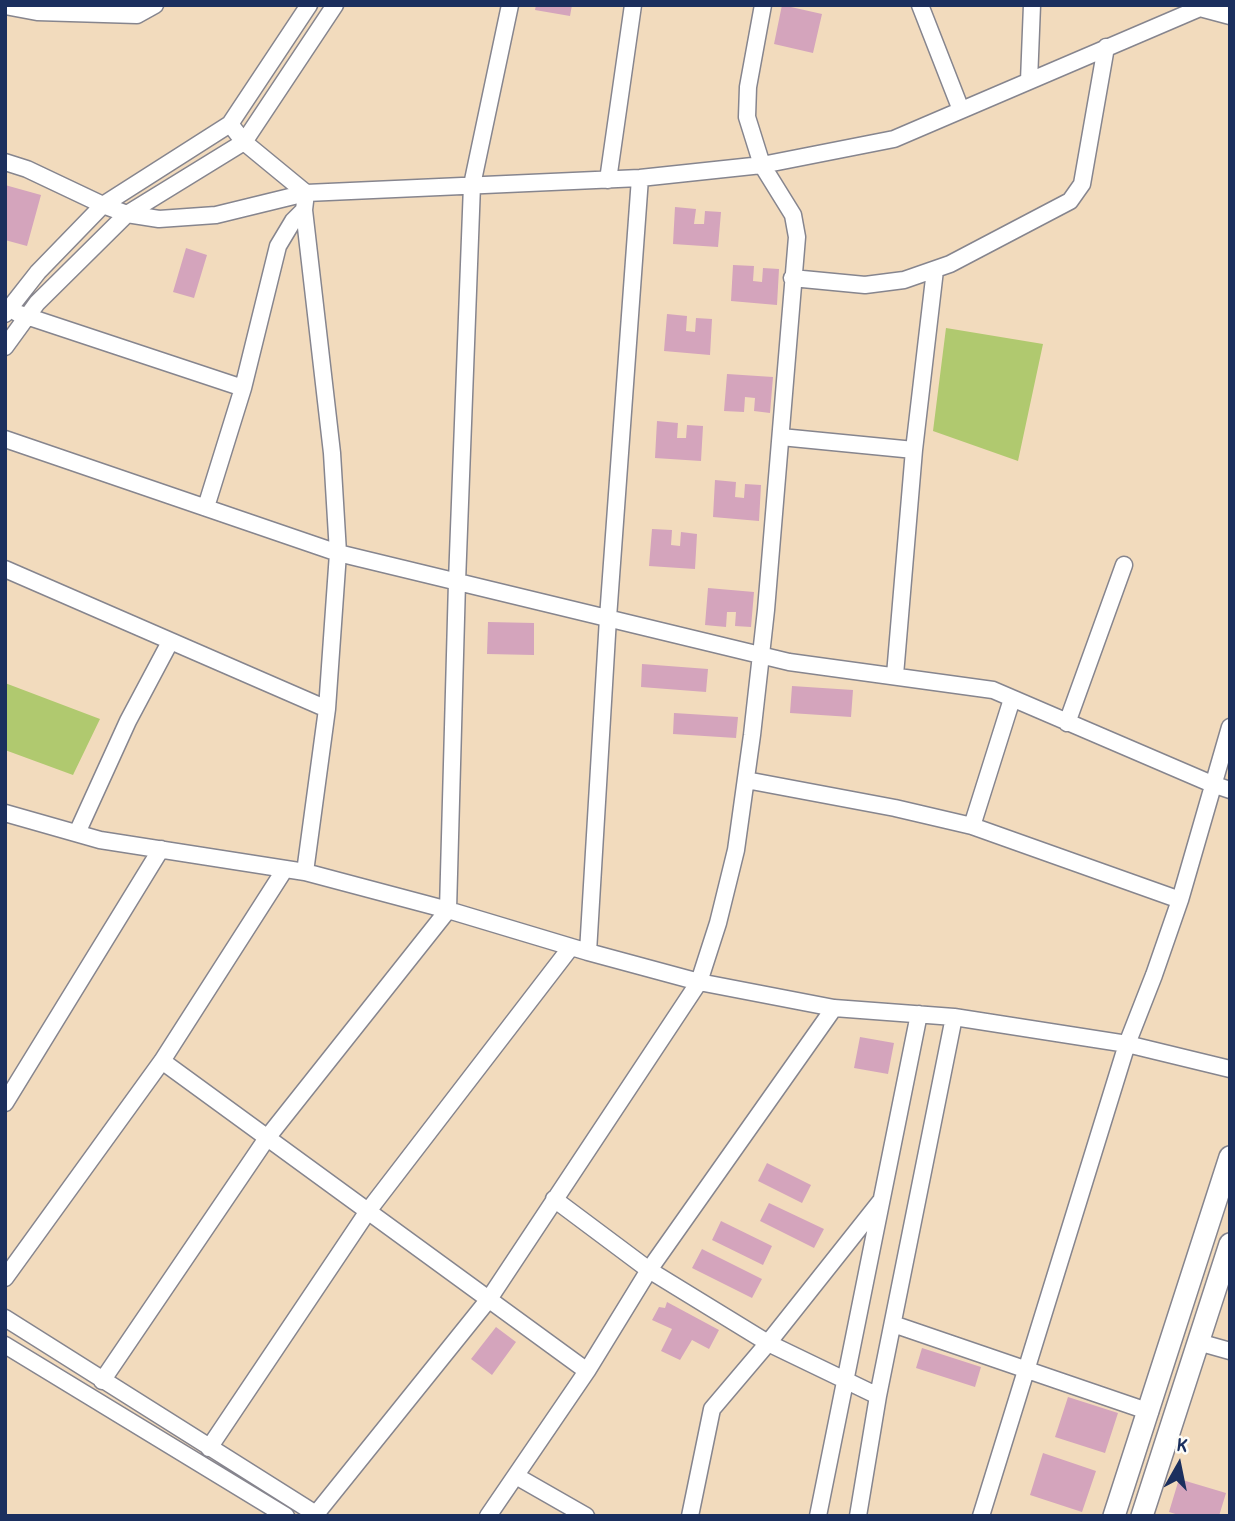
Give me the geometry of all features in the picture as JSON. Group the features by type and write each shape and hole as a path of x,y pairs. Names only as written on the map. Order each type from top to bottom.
{"main road":[{"path":"1114,1516 1150,1412 1230,1157"},
{"path":"1142,1516 1230,1244"}],"street":[{"path":"5,6 37,12 137,15 155,5"},
{"path":"243,388 6,311 38,272 103,205 230,124 309,5"},
{"path":"5,347 37,303 127,214 243,142 335,5"},
{"path":"102,1381 267,1138 448,910 472,185 510,5"},
{"path":"608,180 633,5"},
{"path":"5,1318 318,1515 489,1299 699,982 718,923 736,850 746,780 761,655 797,237 793,215 762,165 747,117 748,87 763,5"},
{"path":"920,5 961,110"},
{"path":"1029,80 1032,5"},
{"path":"5,162 27,169 127,214 159,219 216,215 306,193 608,180 762,165 894,139 1200,7 1230,16"},
{"path":"792,278 865,285 904,281 935,270 1064,205 1075,196 1083,177 1106,47"},
{"path":"230,124 243,142 306,193"},
{"path":"588,952 608,618 640,178"},
{"path":"305,872 327,709 338,553 332,453 304,210 306,193"},
{"path":"206,507 243,388 278,246 293,221 304,210"},
{"path":"895,675 914,450 935,270"},
{"path":"781,437 914,450"},
{"path":"5,439 338,553 789,662 993,690 1230,790"},
{"path":"1067,723 1124,565"},
{"path":"5,569 327,709"},
{"path":"76,833 128,722 170,642"},
{"path":"972,826 1012,699"},
{"path":"981,1516 1127,1044 1180,900 1230,727"},
{"path":"746,780 895,808 972,826 1180,900"},
{"path":"5,813 100,840 305,872 699,982 834,1008 954,1017 1127,1044 1230,1069"},
{"path":"5,1103 161,849"},
{"path":"5,1278 162,1061 285,869"},
{"path":"209,1448 368,1211 571,947"},
{"path":"488,1516 587,1371 649,1270 834,1008"},
{"path":"818,1516 919,1014"},
{"path":"858,1516 878,1396 954,1017"},
{"path":"162,1061 587,1371"},
{"path":"554,1199 649,1270 768,1343 878,1396"},
{"path":"690,1516 712,1409 881,1200"},
{"path":"893,1324 1150,1412"},
{"path":"1198,1342 1230,1350"},
{"path":"5,1345 286,1516"},
{"path":"516,1476 586,1516"}],"green space":[{"path":"946,328 1043,344 1018,461 933,431"},
{"path":"5,683 100,719 73,775 5,750"}],"building":[{"path":"536,5 572,5 570,16 535,10"},
{"path":"782,5 822,14 813,53 774,44"},
{"path":"5,185 41,195 27,246 5,240"},
{"path":"675,207 696,209 694,224 704,224 705,211 721,212 718,247 673,244"},
{"path":"186,248 207,255 194,298 173,292"},
{"path":"733,265 754,266 753,281 762,282 763,268 779,269 777,305 731,301"},
{"path":"667,314 687,316 686,331 695,332 696,318 712,319 710,355 664,351"},
{"path":"727,374 773,377 770,413 754,411 755,398 745,397 744,412 724,411"},
{"path":"657,421 678,423 677,438 686,438 687,425 703,426 701,461 655,458"},
{"path":"715,480 736,482 735,497 744,498 745,484 761,485 759,521 713,517"},
{"path":"652,529 672,530 671,545 680,546 681,532 697,534 695,569 649,566"},
{"path":"708,588 754,592 751,627 735,626 736,612 727,612 726,627 705,625"},
{"path":"488,622 534,623 534,655 487,654"},
{"path":"642,664 708,669 706,692 641,687"},
{"path":"792,686 853,690 851,717 790,713"},
{"path":"674,713 738,717 736,738 673,734"},
{"path":"860,1037 894,1043 888,1074 854,1068"},
{"path":"767,1163 811,1185 802,1203 758,1181"},
{"path":"769,1203 824,1229 814,1248 760,1221"},
{"path":"721,1221 772,1246 763,1265 712,1240"},
{"path":"702,1249 762,1279 752,1298 692,1268"},
{"path":"667,1302 719,1330 709,1349 692,1340 680,1360 661,1351 672,1329 652,1320 659,1307 665,1308"},
{"path":"496,1327 516,1342 492,1375 471,1359"},
{"path":"922,1348 981,1367 975,1387 916,1368"},
{"path":"1068,1397 1118,1413 1105,1453 1055,1437"},
{"path":"1043,1453 1096,1471 1082,1512 1030,1495"},
{"path":"1179,1479 1226,1493 1219,1516 1182,1516 1169,1512"}]}
